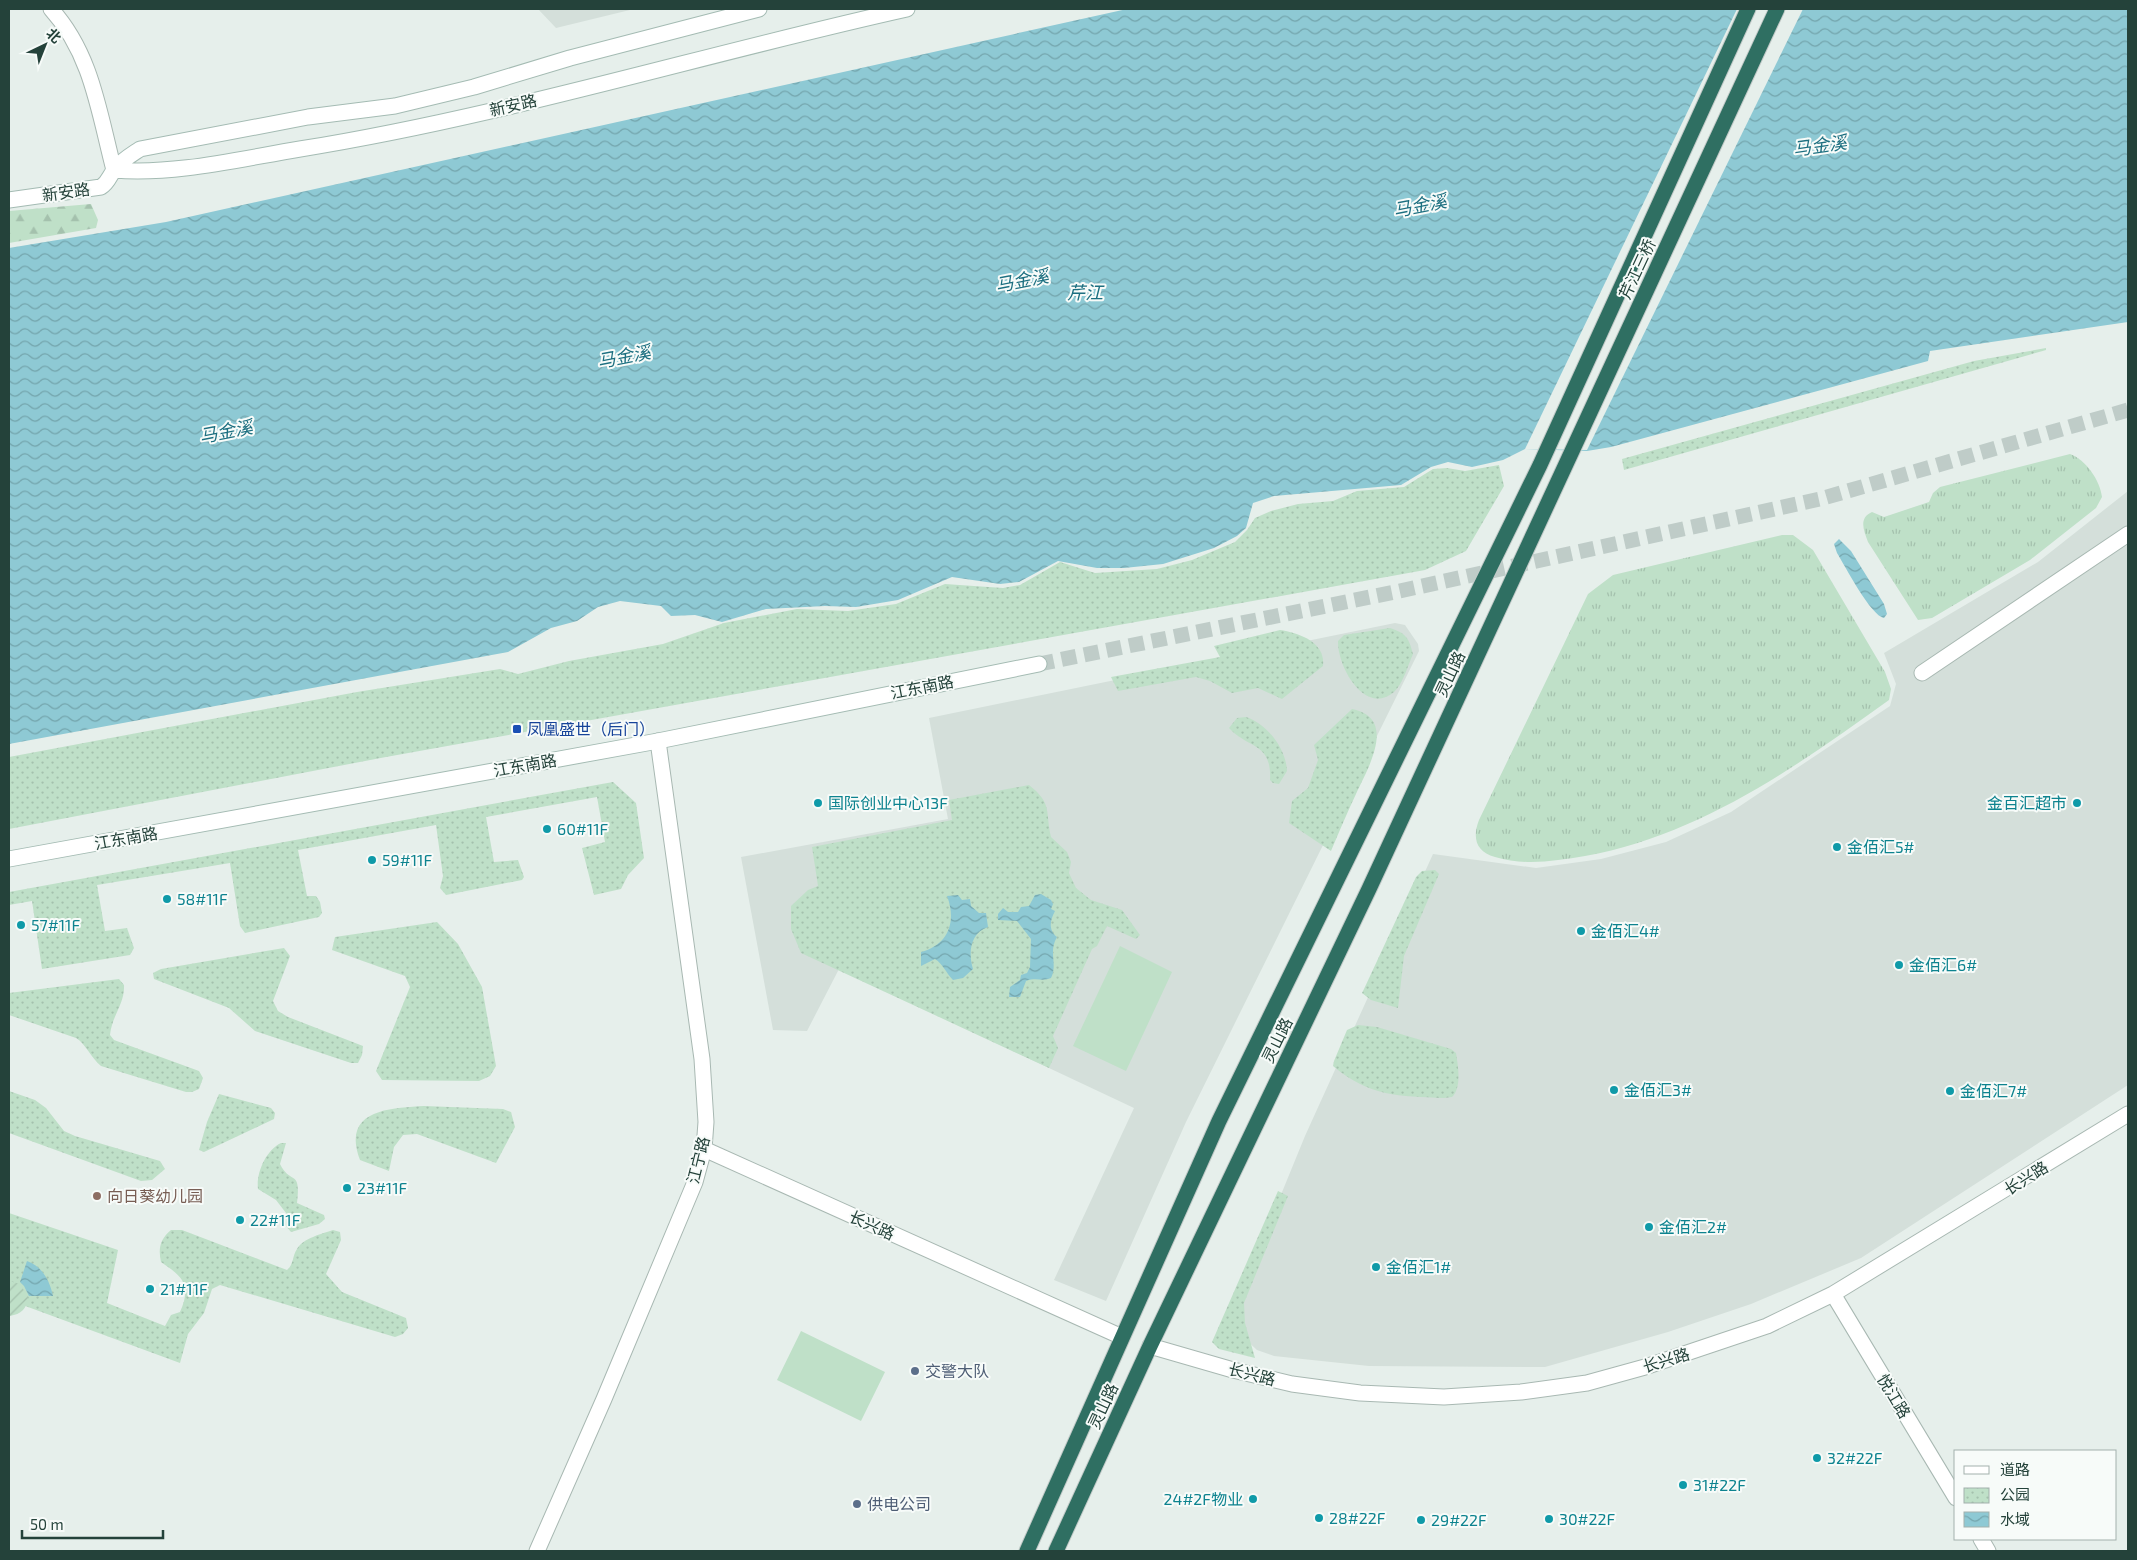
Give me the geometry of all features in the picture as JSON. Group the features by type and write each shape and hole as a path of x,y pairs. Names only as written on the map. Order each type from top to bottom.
{"highway":[{"name":"灵山路","path":"1027,1551 1219,1121 1540,465 1748,9"},
{"name":"芹江三桥","path":"1530,544 1777,9"},
{"name":"灵山路","path":"1056,1551 1150,1346 1365,898 1530,544"}],"street":[{"path":"50,9 71,33 85,60 114,170"},
{"name":"新安路","path":"9,200 101,187 108,183 114,170 125,158 140,149 308,117 403,104 474,87 570,58 759,9"},
{"name":"新安路","path":"114,170 141,172 200,165 371,138 546,98 786,36 907,9"},
{"path":"1922,673 2128,534"},
{"name":"江东南路","path":"9,859 658,741 1040,664"},
{"name":"江宁路","path":"536,1551 616,1372 695,1182 704,1150 706,1122 702,1059 658,741"},
{"name":"长兴路","path":"1150,1346 1233,1370 1292,1384 1360,1393 1444,1397 1521,1392 1587,1383 1766,1326 1833,1294 2128,1114"},
{"name":"长兴路","path":"704,1150 1122,1337"},
{"name":"悦江路","path":"1833,1294 1954,1495"},
{"path":"1982,1540 1988,1551"}],"shaded area":[{"path":"538,9 634,9 556,28"},
{"path":"2128,491 2128,1085 1861,1258 1751,1304 1668,1332 1545,1367 1369,1366 1274,1356 1257,1350 1243,1337 1239,1297 1305,1136 1433,854 1536,868 1601,859 1666,842 1731,812 1890,706 1896,684 1884,653 2038,562"},
{"path":"1395,623 1405,625 1418,644 1419,651 1186,1122 1106,1301 1054,1280 1134,1108 839,969 807,1031 773,1030 741,857 948,819 929,718"}],"green space":[{"path":"91,204 98,220 96,228 9,243 9,211"},
{"path":"2046,348 2046,350 1624,470 1622,459 1974,361"},
{"path":"2070,454 2087,466 2098,484 2102,497 2096,508 2030,560 1932,618 1918,620 1868,542 1863,525 1865,518 1872,512 1884,517 1929,502 1933,493 1940,487"},
{"path":"1499,465 1504,486 1466,551 1425,570 386,757 9,829 9,757 357,692 500,669 518,674 569,661 663,644 724,623 797,609 848,611 896,604 945,584 1003,588 1020,585 1060,562 1095,573 1157,569 1192,560 1235,542 1247,530 1255,518 1271,511 1298,504 1333,501 1357,491 1404,487 1433,469 1447,468 1465,471"},
{"path":"1782,535 1793,535 1813,550 1885,672 1891,689 1889,700 1782,773 1707,815 1668,832 1627,846 1585,856 1551,861 1506,860 1484,852 1477,843 1476,838 1479,820 1588,594 1613,575"},
{"path":"1390,628 1406,637 1413,654 1397,689 1383,698 1373,698 1363,693 1348,675 1342,663 1338,641 1344,635"},
{"path":"1280,630 1303,636 1310,640 1316,645 1323,658 1323,666 1282,699 1258,688 1232,693 1210,681 1196,677 1118,691 1111,677 1220,657 1214,646"},
{"path":"1352,709 1366,714 1374,722 1377,733 1376,745 1367,771 1331,851 1289,823 1292,801 1308,788 1318,760 1314,745"},
{"path":"1246,717 1254,720 1268,731 1283,754 1287,771 1279,784 1273,783 1270,780 1270,768 1263,752 1236,735 1229,728 1237,718"},
{"path":"613,782 636,803 644,858 628,875 621,889 594,895 582,848 605,842 597,797 486,817 494,862 518,860 524,877 522,880 446,895 440,888 443,876 436,825 298,850 307,896 316,896 320,902 322,913 319,917 245,933 240,926 230,863 97,885 105,931 127,928 134,948 130,955 42,969 32,901 9,905 9,892"},
{"path":"1029,785 1042,797 1045,803 1051,837 1067,852 1071,862 1069,873 1076,888 1091,900 1122,910 1140,935 1136,939 1107,926 1097,946 1092,949 1053,1036 1058,1048 1049,1068 801,953 791,929 791,906 808,890 818,886 812,847 952,820 949,800"},
{"path":"1435,870 1439,874 1404,956 1398,1008 1371,1000 1362,993 1416,877 1422,871"},
{"path":"437,922 458,944 482,987 496,1066 490,1076 479,1081 382,1080 376,1071 410,987 405,976 332,950 335,937"},
{"path":"1120,946 1172,972 1126,1071 1073,1046"},
{"path":"284,948 290,956 273,1001 278,1011 288,1017 363,1046 362,1055 358,1063 351,1063 255,1031 229,1008 154,979 153,973 161,969"},
{"path":"119,979 124,985 124,992 110,1035 114,1040 199,1071 203,1078 199,1089 186,1092 101,1066 76,1038 9,1015 9,993"},
{"path":"1358,1025 1377,1027 1451,1049 1456,1053 1458,1070 1458,1082 1455,1093 1452,1097 1444,1098 1413,1097 1386,1093 1360,1084 1347,1076 1333,1066 1334,1061 1347,1030"},
{"path":"9,1091 35,1100 46,1108 64,1131 160,1161 165,1169 152,1180 141,1181 9,1133"},
{"path":"219,1094 271,1108 275,1113 274,1119 204,1152 199,1150 207,1122"},
{"path":"424,1106 503,1109 511,1112 515,1127 496,1163 417,1134 403,1135 394,1147 389,1171 360,1160 356,1143 357,1131 363,1121 383,1111"},
{"path":"281,1143 286,1143 280,1164 284,1171 298,1185 297,1203 324,1215 325,1219 319,1224 291,1232 285,1225 286,1213 276,1200 258,1189 260,1169 263,1163 271,1151"},
{"path":"1278,1191 1288,1196 1244,1303 1245,1323 1255,1358 1219,1349 1212,1342"},
{"path":"9,1213 118,1250 107,1303 165,1326 171,1315 180,1312 185,1295 185,1288 180,1277 161,1262 161,1245 164,1237 171,1230 182,1230 287,1270 297,1249 304,1242 333,1230 340,1232 341,1240 326,1274 342,1292 406,1318 408,1328 403,1334 395,1337 220,1285 212,1289 204,1313 188,1334 180,1363 9,1300"},
{"path":"9,1281 20,1284 28,1297 23,1310 10,1316"},
{"path":"801,1331 885,1372 861,1421 777,1380"}],"water":[{"name":"芹江","path":"1127,9 2128,9 2128,322 1930,351 1928,361 1611,447 1587,451 1525,449 1503,460 1472,467 1448,462 1431,467 1401,485 1274,496 1253,503 1246,528 1237,536 1214,548 1163,564 1124,568 1097,568 1058,561 1019,582 1000,584 952,577 898,600 856,607 825,606 766,609 722,622 695,615 671,616 661,606 620,601 598,607 577,621 551,628 508,652 9,744 9,248 166,222"},
{"path":"1839,539 1851,551 1884,604 1887,614 1884,618 1872,609 1837,553 1834,544"},
{"path":"1041,894 1051,900 1053,904 1051,909 1055,911 1051,925 1052,931 1057,937 1053,948 1053,973 1051,978 1048,979 1026,981 1020,997 1009,997 1010,987 1020,980 1021,975 1027,973 1030,967 1031,939 1017,921 998,920 998,914 1003,908 1008,912 1018,912 1021,907 1029,906 1035,895"},
{"path":"958,895 962,900 970,899 971,906 979,913 986,913 988,927 977,934 972,944 971,963 973,969 963,978 953,980 935,959 921,966 921,952 930,949 944,938 948,931 951,915 947,896"},
{"path":"27,1261 41,1270 50,1285 53,1296 29,1296 20,1282"}],"pier":[{"path":"1737,9 1803,9 1587,450 1525,449"}],"tunnel":[{"path":"1039,664 1395,592 1820,499 2128,410"}],"place":[{"name":"凤凰盛世（后门）","path":"517,729"},
{"name":"国际创业中心13F","path":"818,803"},
{"name":"金百汇超市","path":"2077,803"},
{"name":"60#11F","path":"547,829"},
{"name":"金佰汇5#","path":"1837,847"},
{"name":"59#11F","path":"372,860"},
{"name":"58#11F","path":"167,899"},
{"name":"57#11F","path":"21,925"},
{"name":"金佰汇4#","path":"1581,931"},
{"name":"金佰汇6#","path":"1899,965"},
{"name":"金佰汇3#","path":"1614,1090"},
{"name":"金佰汇7#","path":"1950,1091"},
{"name":"23#11F","path":"347,1188"},
{"name":"向日葵幼儿园","path":"97,1196"},
{"name":"22#11F","path":"240,1220"},
{"name":"金佰汇2#","path":"1649,1227"},
{"name":"金佰汇1#","path":"1376,1267"},
{"name":"21#11F","path":"150,1289"},
{"name":"交警大队","path":"915,1371"},
{"name":"32#22F","path":"1817,1458"},
{"name":"31#22F","path":"1683,1485"},
{"name":"24#2F物业","path":"1253,1499"},
{"name":"供电公司","path":"857,1504"},
{"name":"28#22F","path":"1319,1518"},
{"name":"30#22F","path":"1549,1519"},
{"name":"29#22F","path":"1421,1520"}],"water label":[{"name":"马金溪","path":"1820,146"},
{"name":"马金溪","path":"1420,206"},
{"name":"马金溪","path":"1022,281"},
{"name":"马金溪","path":"624,357"},
{"name":"马金溪","path":"226,432"}]}
